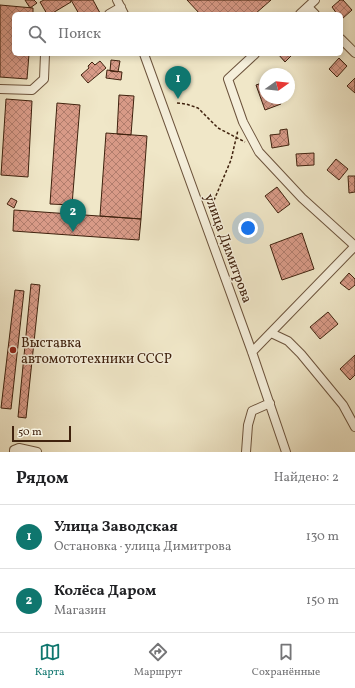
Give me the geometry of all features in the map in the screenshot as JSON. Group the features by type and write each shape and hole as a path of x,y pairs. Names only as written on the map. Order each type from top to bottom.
{"street":[{"path":"302,12 315,0"},
{"path":"308,7 313,12"},
{"path":"343,42 355,53"},
{"path":"0,89 32,90 44,79 45,56"},
{"name":"улица Димитрова","path":"145,56 252,352 286,452"},
{"path":"252,352 355,246 302,198 259,152 255,145 240,114 228,79 253,56"},
{"path":"271,332 288,341 300,354 343,405 355,428"},
{"path":"246,452 248,425 252,411 270,403"},
{"path":"14,452 14,450 19,448 37,452"}],"path":[{"path":"177,103 198,108 218,128 240,141 255,145"},
{"path":"212,205 231,160 240,114"}],"building":[{"path":"25,0 34,0 37,3 30,8"},
{"path":"44,0 70,0 71,2 54,12 46,12 40,2"},
{"path":"71,0 93,0 99,12 78,12"},
{"path":"187,0 271,0 257,12 198,12"},
{"path":"340,0 343,0 352,10 343,18 343,12 336,12 332,7"},
{"path":"0,5 33,8 33,12 12,12 12,56 29,56 27,79 0,77"},
{"path":"280,56 291,56 285,62"},
{"path":"339,58 347,66 337,77 329,69"},
{"path":"111,60 120,61 118,72 110,71"},
{"path":"100,61 106,68 88,83 81,75 89,68 88,66 92,62 95,65"},
{"path":"107,70 122,72 121,80 106,78"},
{"path":"355,78 355,93 347,86"},
{"path":"259,84 259,93 256,85"},
{"path":"119,95 134,96 131,135 117,134"},
{"path":"6,99 32,101 28,177 1,175"},
{"path":"57,103 80,105 72,205 50,204"},
{"path":"263,104 281,104 265,110"},
{"path":"287,129 289,145 272,148 270,135 280,134 280,130"},
{"path":"106,133 147,136 141,219 100,216"},
{"path":"314,153 314,165 297,166 296,154"},
{"path":"336,159 348,169 339,180 327,170"},
{"path":"348,176 355,176 355,192 349,193"},
{"path":"277,187 290,204 278,213 265,196"},
{"path":"11,198 17,201 14,208 7,204"},
{"path":"14,210 141,219 139,240 13,231"},
{"path":"302,233 314,269 282,280 270,245"},
{"path":"349,273 355,279 355,285 349,290 340,283"},
{"path":"31,284 40,285 26,418 18,417"},
{"name":"Выставка автомототехники СССР","path":"15,290 24,291 11,409 1,408"},
{"path":"328,312 338,324 320,339 310,327"},
{"path":"355,355 355,375 350,380 340,369"}],"place":[{"name":"Улица Заводская","path":"178,99"},
{"name":"Колёса Даром","path":"73,232"},
{"name":"Выставка автомототехники СССР","path":"13,350"}]}
